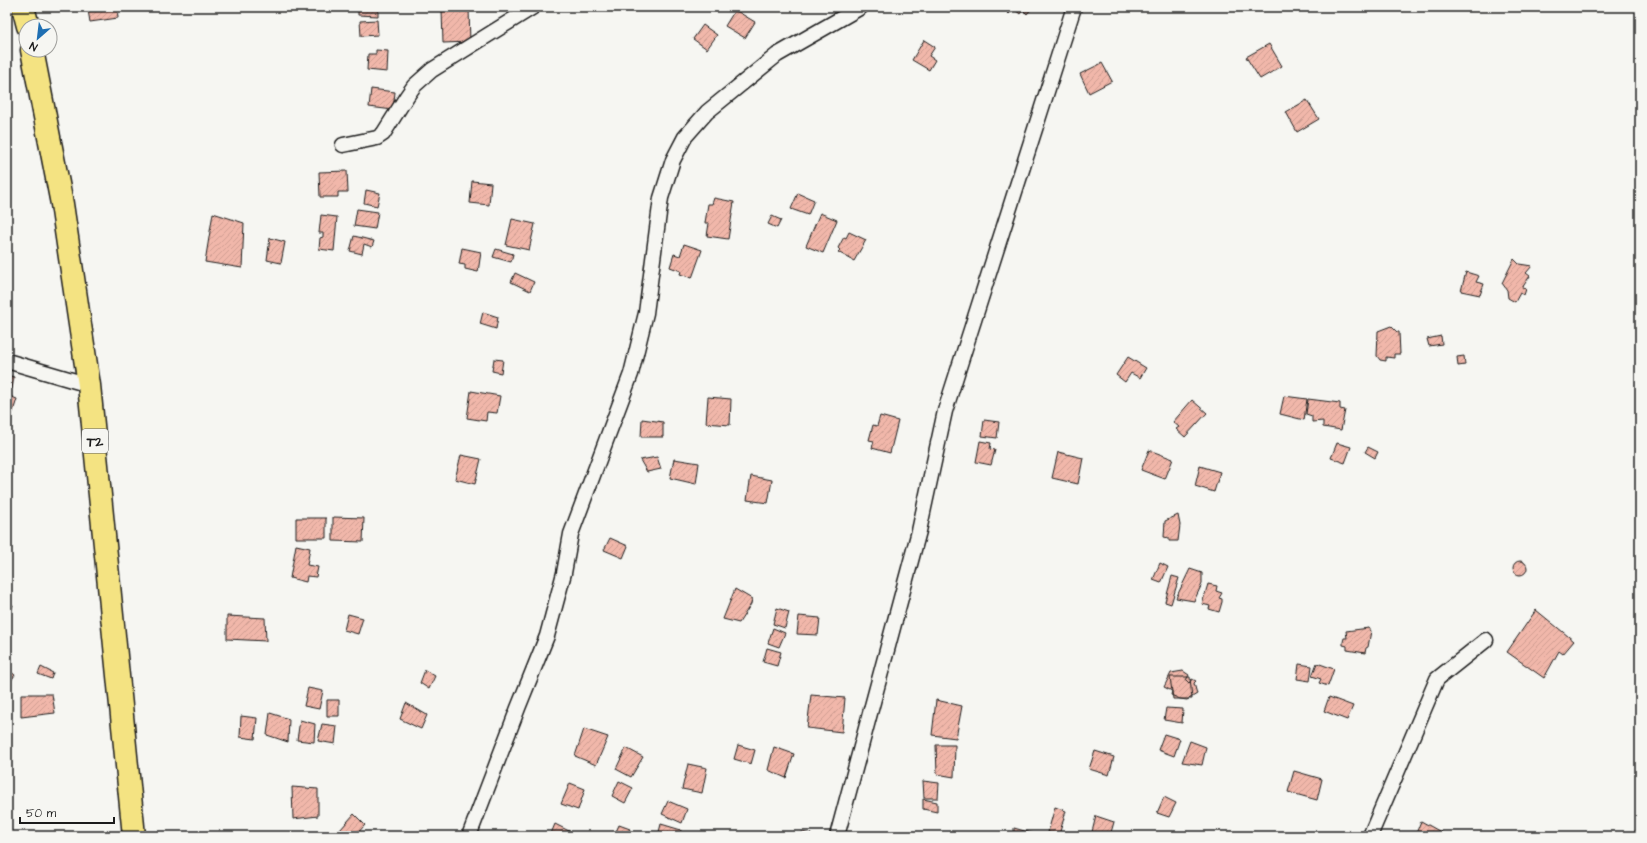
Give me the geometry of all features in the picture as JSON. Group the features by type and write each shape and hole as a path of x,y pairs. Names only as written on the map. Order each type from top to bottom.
{"highway":[{"path":"23,7 26,18"},
{"name":"T2","path":"34,58 62,204 89,384 134,836"}],"street":[{"path":"343,145 377,138 384,134 414,86 432,70 534,7"},
{"path":"469,836 506,737 548,636 564,573 571,534 631,374 646,313 661,198 673,160 685,137 707,112 777,55 861,7"},
{"path":"837,836 919,532 945,411 1074,7"},
{"path":"7,361 89,384"},
{"path":"1370,836 1438,679 1486,640"}],"building":[{"path":"117,7 118,18 90,22 88,10"},
{"path":"145,7 157,7 158,10 145,11"},
{"path":"358,7 378,7 378,16 358,15"},
{"path":"1002,7 1033,7 1027,14 1023,10 1020,14 1014,9 1009,14"},
{"path":"469,9 470,42 443,43 442,10"},
{"path":"735,10 755,22 745,38 725,26"},
{"path":"377,20 378,35 361,36 360,21"},
{"path":"703,25 717,35 707,49 693,39"},
{"path":"924,40 935,47 929,56 935,60 929,70 912,60"},
{"path":"1269,44 1282,66 1260,79 1246,57"},
{"path":"376,50 388,51 387,72 367,70 368,54 376,54"},
{"path":"1102,63 1112,81 1089,93 1080,74"},
{"path":"371,89 395,92 393,110 369,107"},
{"path":"1307,100 1319,119 1297,132 1286,112"},
{"path":"347,171 348,192 338,192 338,197 320,197 319,172"},
{"path":"472,181 491,183 489,205 470,203"},
{"path":"366,190 380,193 377,206 364,203"},
{"path":"798,193 814,200 808,215 791,209"},
{"path":"714,198 734,202 728,239 707,236 709,223 705,223 708,204 712,204"},
{"path":"357,209 378,212 375,229 354,226"},
{"path":"213,213 244,223 242,268 205,262"},
{"path":"820,213 837,220 823,253 806,246"},
{"path":"321,215 337,217 334,251 319,249 320,238 323,237 323,233 319,233"},
{"path":"772,216 781,220 777,228 768,224"},
{"path":"512,219 535,224 529,250 506,245"},
{"path":"849,232 866,240 854,261 838,252 840,250 838,248 844,237 846,238"},
{"path":"354,236 374,241 372,247 364,244 362,254 350,251"},
{"path":"270,238 285,242 281,263 267,260"},
{"path":"684,244 702,250 692,278 680,274 681,271 670,267 674,254 680,256"},
{"path":"462,248 481,252 478,272 465,269 465,265 459,264"},
{"path":"496,249 513,254 511,262 493,257"},
{"path":"1514,259 1519,264 1532,266 1526,273 1530,276 1522,288 1526,289 1524,295 1520,293 1515,302 1508,298 1507,290 1502,283"},
{"path":"1466,272 1479,276 1476,282 1484,284 1480,295 1461,291"},
{"path":"515,273 534,282 530,291 511,282"},
{"path":"483,312 498,317 496,329 480,324"},
{"path":"1391,326 1399,332 1400,354 1394,354 1394,358 1386,357 1386,361 1380,360 1377,356 1378,331"},
{"path":"1441,336 1442,344 1429,346 1427,339"},
{"path":"1464,356 1465,365 1458,366 1457,357"},
{"path":"1128,357 1146,368 1140,378 1131,373 1125,382 1116,375"},
{"path":"494,359 503,360 501,373 492,371"},
{"path":"7,375 14,377 12,389 7,388"},
{"path":"471,391 500,396 497,413 487,412 486,421 467,418"},
{"path":"7,395 17,399 10,421 7,420"},
{"path":"1284,396 1307,399 1304,420 1280,414"},
{"path":"708,397 731,399 730,425 706,423"},
{"path":"1308,399 1340,403 1340,409 1345,410 1341,430 1323,427 1323,421 1312,422 1312,416 1306,414"},
{"path":"1192,400 1207,413 1185,437 1176,429 1179,427 1173,422"},
{"path":"880,416 898,421 890,453 872,448 874,441 869,440 873,425 877,426"},
{"path":"642,419 663,422 663,437 641,437"},
{"path":"984,420 999,422 997,438 982,436"},
{"path":"980,441 991,443 990,449 995,450 991,465 976,462"},
{"path":"1337,443 1351,447 1345,463 1331,458"},
{"path":"1368,447 1378,452 1375,458 1365,452"},
{"path":"1149,450 1173,459 1165,479 1141,470"},
{"path":"1058,452 1083,458 1078,484 1052,478"},
{"path":"461,455 481,459 475,484 455,479"},
{"path":"657,457 661,469 647,472 640,460"},
{"path":"674,459 699,463 696,484 670,478"},
{"path":"1200,466 1220,472 1214,492 1195,486"},
{"path":"751,476 772,480 768,503 747,500"},
{"path":"1178,515 1180,525 1178,541 1169,541 1169,538 1164,537 1165,521"},
{"path":"333,517 364,518 363,542 333,541"},
{"path":"296,518 326,518 326,538 296,538"},
{"path":"610,538 628,546 623,558 604,550"},
{"path":"296,545 310,548 307,565 318,567 316,577 307,576 306,582 290,578"},
{"path":"1517,561 1523,561 1527,565 1527,571 1523,575 1517,575 1513,571 1513,565"},
{"path":"1160,563 1168,567 1161,583 1153,580"},
{"path":"1190,569 1202,573 1202,584 1194,601 1176,598"},
{"path":"1172,576 1179,578 1171,604 1165,602"},
{"path":"1208,584 1217,586 1216,591 1222,593 1219,598 1222,599 1222,602 1219,612 1209,609 1210,606 1202,604"},
{"path":"735,589 752,599 751,604 739,623 723,619"},
{"path":"7,603 13,605 8,621 7,621"},
{"path":"777,608 789,612 785,628 773,624"},
{"path":"1536,610 1574,641 1563,654 1559,651 1544,678 1507,652"},
{"path":"348,614 363,618 358,634 344,630"},
{"path":"227,616 265,618 266,641 227,639"},
{"path":"799,616 820,618 818,635 797,634"},
{"path":"773,628 785,633 779,647 768,643"},
{"path":"1369,628 1371,631 1368,647 1366,648 1365,653 1347,650 1347,646 1343,645 1344,638 1347,638 1346,631"},
{"path":"767,648 781,652 777,666 763,662"},
{"path":"1317,663 1334,669 1328,686 1319,683 1321,679 1312,676"},
{"path":"1299,664 1312,666 1310,681 1297,679"},
{"path":"41,667 53,673 51,679 38,674"},
{"path":"7,669 15,675 7,686"},
{"path":"425,670 435,676 429,689 420,683"},
{"path":"1183,671 1189,675 1186,680 1189,683 1192,679 1196,681 1194,683 1197,694 1187,700 1171,695 1172,691 1164,687 1171,673"},
{"path":"1170,677 1190,677 1192,699 1173,699"},
{"path":"308,688 323,691 319,709 304,706"},
{"path":"21,694 52,694 55,713 21,717"},
{"path":"811,695 845,698 842,732 807,728"},
{"path":"1329,697 1353,706 1347,720 1324,711"},
{"path":"327,700 339,700 339,716 327,716"},
{"path":"936,700 962,706 956,738 932,735"},
{"path":"406,703 427,715 421,729 400,719"},
{"path":"1166,708 1183,709 1182,723 1164,720"},
{"path":"270,713 289,719 288,742 267,735"},
{"path":"241,716 257,718 255,739 240,737"},
{"path":"300,720 315,724 314,742 297,740"},
{"path":"322,724 337,726 335,744 318,741"},
{"path":"584,729 608,737 596,765 575,756"},
{"path":"1164,734 1180,739 1174,756 1158,750"},
{"path":"1190,741 1206,747 1202,765 1182,762"},
{"path":"738,745 755,750 751,764 734,759"},
{"path":"936,745 955,745 954,777 937,774"},
{"path":"774,747 794,754 786,778 768,770"},
{"path":"626,748 643,757 631,777 616,769"},
{"path":"1095,751 1114,757 1109,775 1089,769"},
{"path":"688,764 707,768 702,793 682,789"},
{"path":"1294,771 1322,779 1317,800 1288,792"},
{"path":"619,781 633,788 625,803 612,796"},
{"path":"923,781 939,783 938,798 924,798"},
{"path":"570,783 585,789 578,810 561,804"},
{"path":"292,787 318,789 318,816 293,819"},
{"path":"1164,797 1176,803 1169,817 1157,813"},
{"path":"923,799 937,802 937,812 923,809"},
{"path":"668,801 687,809 682,823 662,814"},
{"path":"1055,807 1066,811 1059,835 1048,832"},
{"path":"354,814 365,825 355,836 345,836 340,830"},
{"path":"1096,816 1114,822 1110,836 1091,836"},
{"path":"1421,821 1448,836 1415,836"},
{"path":"555,824 569,831 566,836 550,836"},
{"path":"661,824 681,830 680,836 658,836"},
{"path":"619,825 630,829 626,836 614,836"},
{"path":"1014,828 1035,834 1034,836 1014,836"},
{"path":"802,832 811,834 811,836 801,836"}]}
